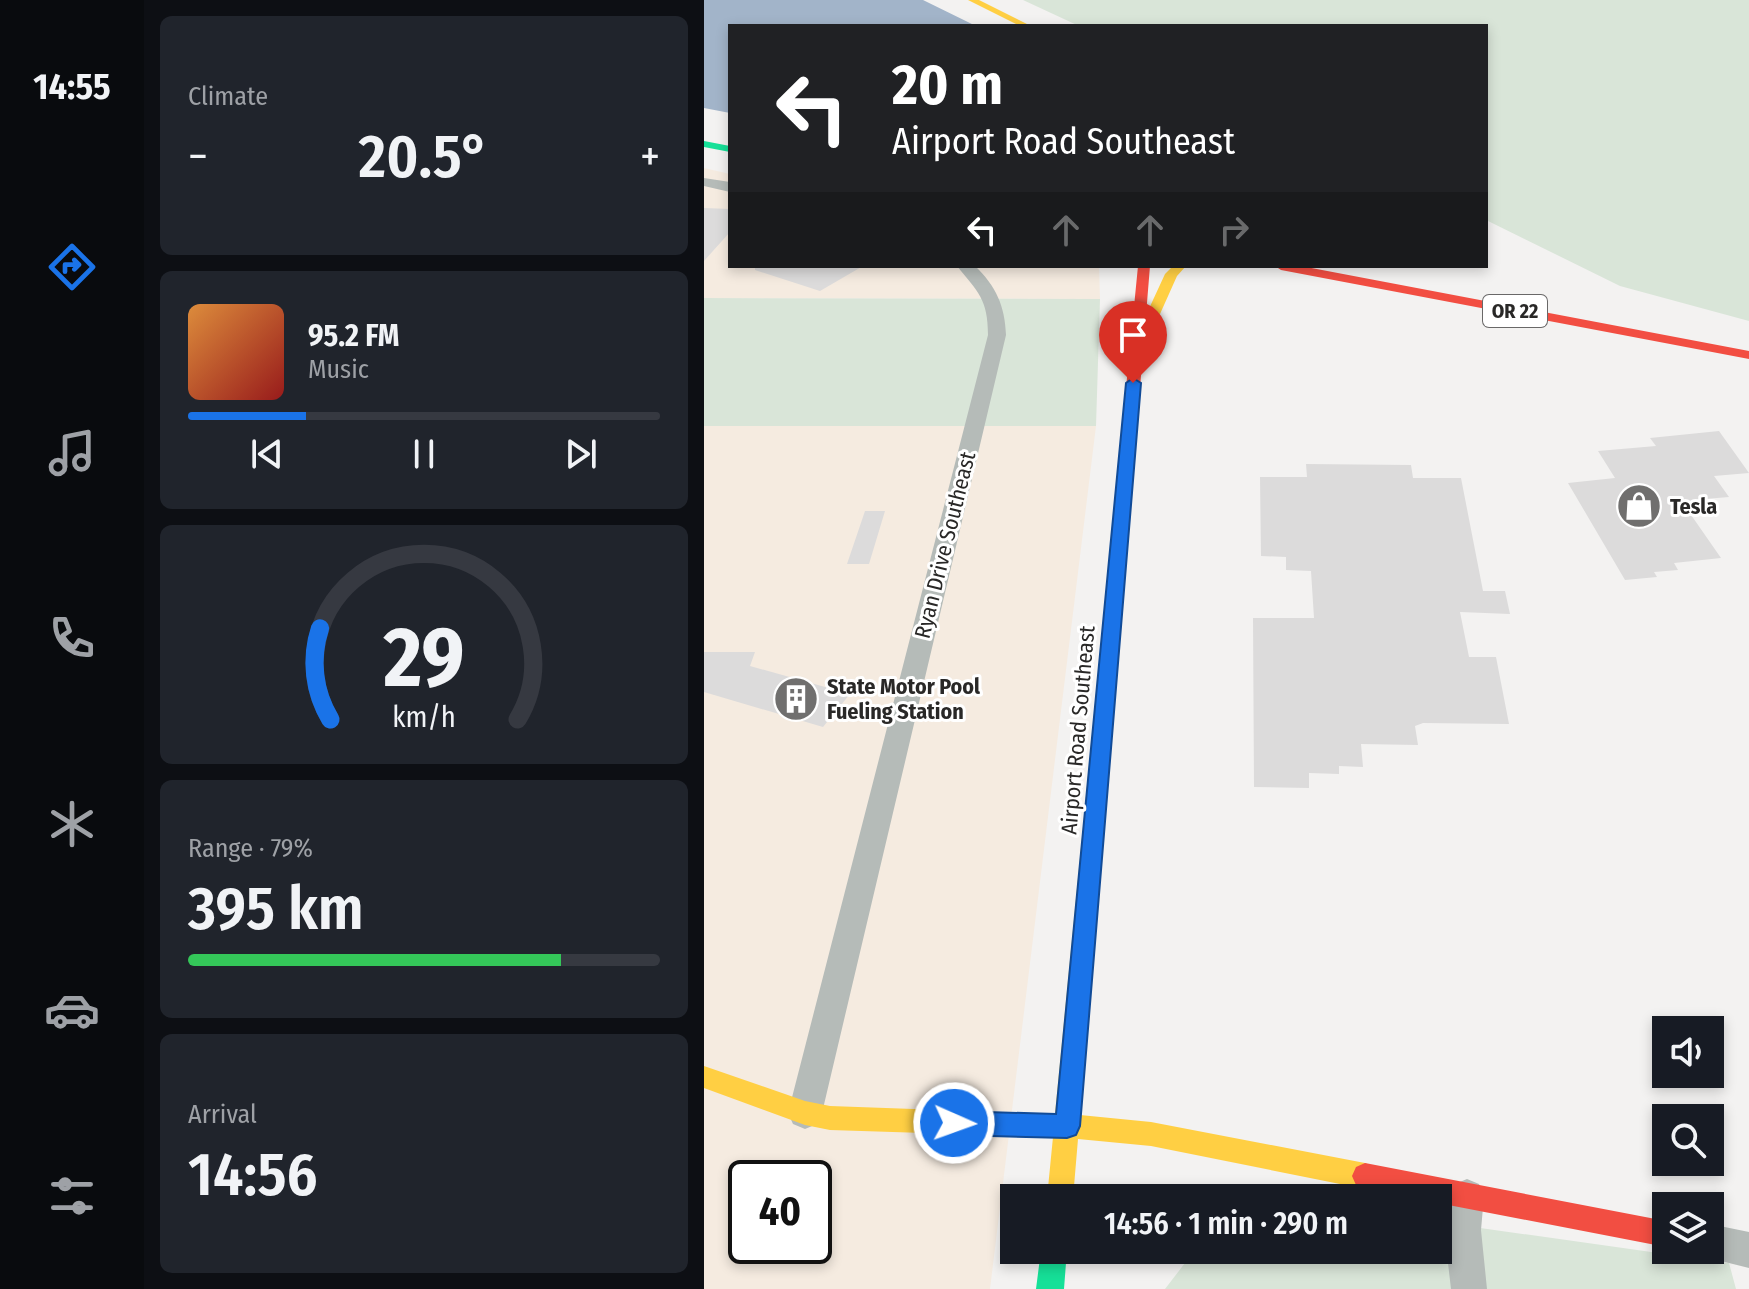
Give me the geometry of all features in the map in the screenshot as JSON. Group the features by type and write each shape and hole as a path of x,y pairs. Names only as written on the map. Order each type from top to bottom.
{"main road":[{"path":"972,0 1023,24"},
{"path":"704,144 728,149"},
{"name":"Airport Road Southeast","path":"1061,1184 1144,268"},
{"path":"1136,352 1171,274 1178,268"},
{"name":"OR 22","path":"1292,268 1749,353"},
{"name":"OR 22","path":"1578,303 1632,316 1749,353"},
{"path":"704,1077 805,1113 897,1122 1067,1126 1151,1134 1652,1231"},
{"path":"1050,1289 1053,1264"}],"street":[{"path":"704,182 728,187"},
{"name":"Ryan Drive Southeast","path":"805,1113 997,335 996,303 982,282 967,268"},
{"path":"1467,1196 1463,1230 1469,1289"},
{"path":"1724,1245 1749,1250"}],"shaded area":[{"path":"704,168 728,174 728,268 1099,268 1100,299 704,298"},
{"path":"704,426 1096,426 1003,1184 1000,1184 990,1289 704,1289"}],"green space":[{"path":"1023,0 1749,0 1749,321 1620,286 1488,221 1488,24 1075,24"},
{"path":"704,298 1100,299 1096,426 704,426"},
{"path":"1452,1224 1652,1252 1652,1264 1729,1263 1736,1289 1165,1289 1184,1264 1452,1264"}],"water":[{"path":"704,0 923,0 972,24 728,24 728,113 704,108"}],"building":[{"path":"704,208 728,209 728,234 704,261"},
{"path":"755,268 860,268 820,291"},
{"name":"Tesla","path":"1719,431 1749,473 1714,476 1729,497 1693,500 1700,511 1689,512 1721,558 1674,563 1678,570 1654,572 1657,577 1625,580 1568,483 1615,478 1598,451 1656,446 1650,438"},
{"path":"1306,464 1411,465 1413,478 1461,478 1483,591 1505,591 1510,614 1460,612 1469,657 1496,657 1509,724 1423,723 1415,726 1418,745 1361,744 1363,767 1339,766 1339,774 1309,773 1309,788 1254,787 1253,618 1314,618 1311,571 1286,570 1286,557 1261,556 1260,477 1307,477"},
{"path":"865,511 885,511 869,564 847,564"},
{"path":"704,652 755,652 750,666 850,694 823,727 704,692"}],"traffic: fast":[{"path":"704,144 728,149"},
{"path":"1050,1289 1053,1264"}],"traffic: slow":[{"path":"972,0 1023,24"},
{"path":"1136,352 1171,274 1178,268"},
{"path":"1061,1184 1111,632"},
{"path":"704,1077 805,1113 830,1118 1067,1126 1151,1134 1365,1176"}],"traffic: jam":[{"path":"1111,632 1144,268"},
{"path":"1292,268 1749,355"},
{"path":"1365,1176 1652,1231"}],"place":[{"name":"Tesla","path":"1639,506"},
{"name":"State Motor Pool Fueling Station","path":"796,699"}],"route":[{"path":"954,1123 1067,1126 1133,383"}]}
